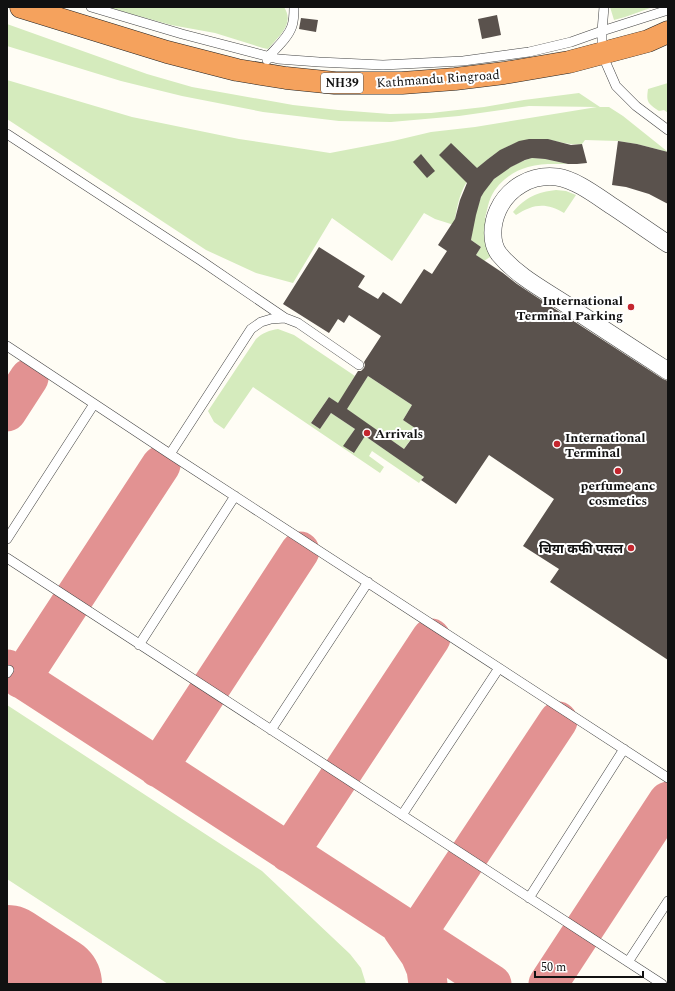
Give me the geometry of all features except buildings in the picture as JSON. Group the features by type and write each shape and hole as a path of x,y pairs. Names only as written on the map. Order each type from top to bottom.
{"highway":[{"name":"Kathmandu Ringroad","path":"21,7 167,52 237,70 266,65 286,78 335,84 402,83 504,73 568,62 602,54 648,41 668,32"}],"street":[{"path":"668,244 593,194 573,182 558,177 540,177 531,179 521,184 507,195 496,214 493,236 494,244 499,253 520,274 668,372"}],"lane":[{"path":"91,7 182,34 266,65 278,59 383,65 463,61 529,52 571,42 668,10"},
{"path":"266,65 292,27 294,7"},
{"path":"604,7 602,54 616,86 636,106 668,130"},
{"path":"7,134 193,256 284,318 298,323 359,365"},
{"path":"170,454 251,329 261,322 271,319 284,318"},
{"path":"7,346 170,454 668,778"},
{"path":"7,539 94,404"},
{"path":"140,644 235,496"},
{"path":"7,558 662,984"},
{"path":"271,730 368,582"},
{"path":"402,815 499,668"},
{"path":"529,898 624,749"},
{"path":"628,962 668,901"}],"green space":[{"path":"107,7 284,7 288,19 284,30 268,49 215,33 171,25"},
{"path":"610,7 653,7 614,20"},
{"path":"7,24 147,74 192,87 293,105 390,114 431,113 579,93 600,107 609,107 623,116 668,152 618,141 585,140 582,144 576,144 537,139 515,143 504,148 484,162 468,180 463,189 457,207 454,225 435,219 424,213 392,261 332,218 293,283 256,273 206,250 7,119 7,80 132,117 239,139 330,153 431,132 475,127 597,107 529,106 459,116 391,122 339,121 263,112 182,96 121,81 7,46"},
{"path":"668,83 668,113 664,110 659,111 652,106 647,97 648,89"},
{"path":"532,158 568,164 543,164 528,167 517,171 502,182 490,199 485,218 488,220 491,255 484,261 476,255 481,247 471,240 473,224 484,190 495,178 509,168"},
{"path":"556,190 566,191 576,195 564,213 557,209 545,206 528,208 516,215 513,212 532,196 543,192"},
{"path":"278,329 294,335 355,376 349,385 358,391 368,376 412,405 403,420 414,427 427,415 404,449 329,397 311,423 320,429 331,413 355,429 344,446 353,453 365,436 416,471 453,432 419,483 372,451 369,456 384,467 380,473 253,387 224,429 214,422 208,411 256,339 266,332"},
{"path":"7,705 262,871 350,954 361,968 366,984 168,984 7,879"}],"taxiway":[{"path":"7,412 29,378"},
{"path":"21,679 161,465"},
{"path":"158,768 300,551"},
{"path":"289,853 431,638"},
{"path":"7,669 492,984"},
{"path":"416,935 558,721"},
{"path":"548,984 668,801"},
{"path":"402,929 420,955 426,969 428,984"}],"runway":[{"path":"7,954 53,984"}],"place":[{"name":"International Terminal Parking","path":"631,307"},
{"name":"Arrivals","path":"367,433"},
{"name":"International Terminal","path":"557,444"},
{"name":"perfume anc cosmetics","path":"618,471"},
{"name":"चिया कफी पसल","path":"631,548"}]}
